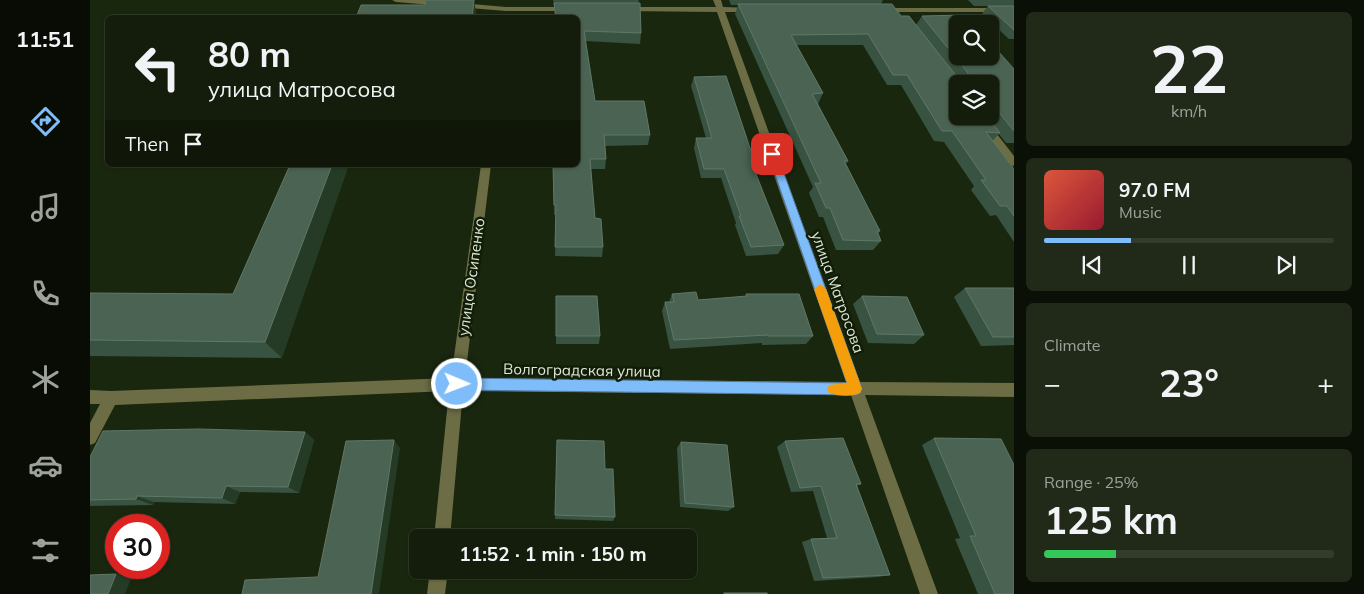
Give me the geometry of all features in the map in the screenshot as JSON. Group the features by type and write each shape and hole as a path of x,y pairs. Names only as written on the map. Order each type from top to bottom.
{"street":[{"path":"396,0 506,13 574,9"},
{"path":"506,13 508,0"},
{"path":"890,0 903,18"},
{"path":"614,9 719,5 760,10"},
{"name":"улица Матросова","path":"719,5 929,594"},
{"path":"867,10 1014,10"},
{"path":"985,125 1014,162"},
{"name":"улица Осипенко","path":"443,529 457,384 486,167"},
{"name":"Волгоградская улица","path":"90,397 111,398 457,384 1014,390"},
{"path":"90,438 111,398"},
{"path":"436,594 438,579"}],"building":[{"path":"426,0 474,0 472,15 357,15 361,5 425,5"},
{"path":"554,3 640,3 641,33 584,31 595,101 644,101 650,135 604,135 606,159 590,159 595,218 601,219 603,247 555,247 556,205 554,205 553,167 580,167 580,15 556,15"},
{"path":"738,4 892,4 901,16 909,16 955,75 949,75 949,125 994,125 1000,133 986,132 1014,169 1014,216 1007,206 1000,206 981,180 986,180 952,131 942,131 907,75 893,75 868,34 791,35 823,93 812,94 848,161 844,161 880,231 877,231 881,241 843,240 830,208 826,208 815,183 821,183"},
{"path":"988,6 1014,6 1014,30 999,15"},
{"path":"949,15 949,49 922,16"},
{"path":"999,52 1014,69 1014,131 999,112 999,75 968,75 962,65 999,65"},
{"path":"726,76 757,169 754,169 784,245 751,247 724,169 704,169 696,138 712,138 694,77"},
{"path":"289,167 331,167 265,342 90,340 90,293 233,294"},
{"path":"965,288 1014,288 1014,337 993,337"},
{"path":"696,292 698,300 747,296 746,294 799,294 813,336 768,335 674,340 665,302 674,302 672,294"},
{"path":"556,296 597,296 600,336 556,336"},
{"path":"862,296 907,297 924,335 877,334"},
{"path":"198,429 305,432 288,487 226,486 222,498 137,496 136,499 90,500 90,457 103,431"},
{"path":"843,438 861,484 856,484 890,575 823,578 811,539 837,538 821,486 800,488 785,441"},
{"path":"934,438 1001,439 1014,465 1014,594 995,594 970,536 976,536"},
{"path":"394,440 371,594 242,594 245,580 318,577 346,441"},
{"path":"557,440 604,441 605,469 613,469 615,517 555,515"},
{"path":"681,442 727,445 734,507 685,503"},
{"path":"105,574 105,579 114,579 108,594 90,594 90,575"},
{"path":"767,593 767,594 724,594"}],"slow traffic":[{"path":"820,289 856,389 833,389"}],"route":[{"path":"457,384 856,389 772,154"}]}
